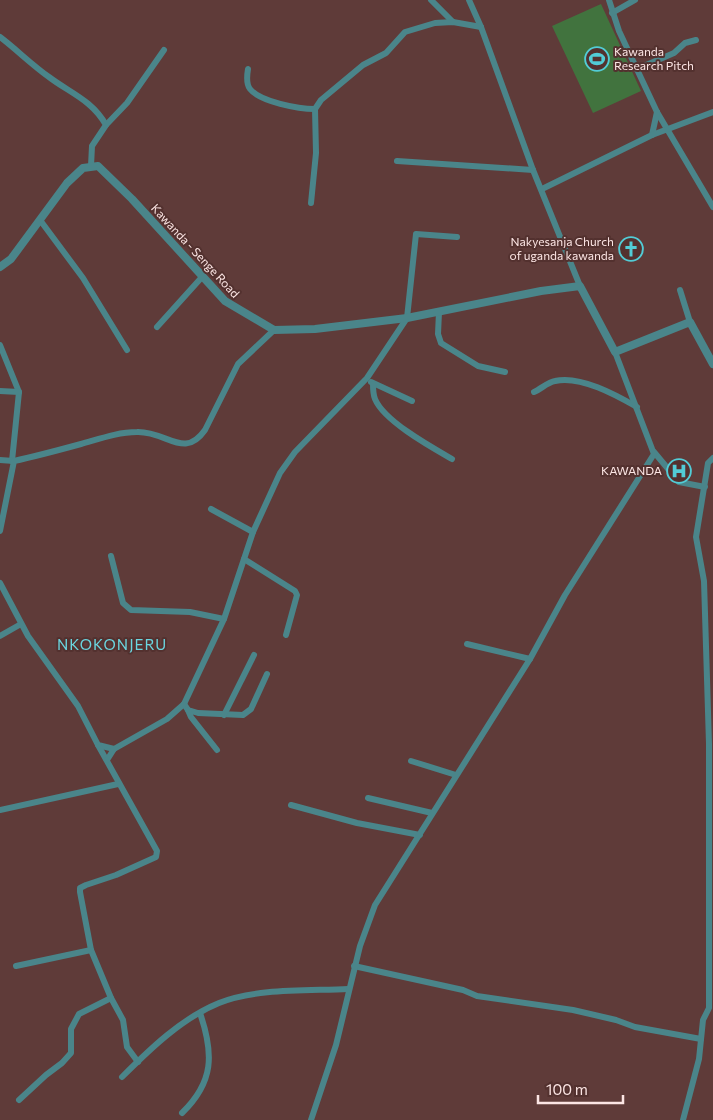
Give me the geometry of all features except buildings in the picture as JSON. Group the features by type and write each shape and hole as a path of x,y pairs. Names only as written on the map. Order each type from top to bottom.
{"street":[{"path":"431,0 453,22"},
{"path":"469,0 481,27 533,170 580,286 615,352 654,452 679,482 705,487"},
{"path":"609,0 612,13 657,112 669,128 713,207"},
{"path":"612,13 634,0"},
{"path":"311,203 317,133 315,109 321,100 363,65 386,53 406,32 424,25 453,22 481,27"},
{"path":"0,37 53,80 86,100 106,124"},
{"path":"637,69 674,53 686,44 696,40"},
{"path":"0,267 12,258 67,183 77,172 90,166 92,146 106,124 127,103 164,50"},
{"path":"248,69 247,79 250,89 281,105 292,108 315,109"},
{"path":"652,136 657,112"},
{"path":"542,189 669,128 713,112"},
{"path":"397,161 533,170"},
{"name":"Kawanda - Senge Road","path":"90,166 103,170 225,301 274,330"},
{"path":"40,220 83,278 126,350"},
{"path":"107,760 114,749 186,707 224,619 253,532 269,495 288,461 366,378 407,318 416,234 457,237"},
{"path":"157,328 202,277"},
{"path":"0,460 13,461 131,432 151,432 177,443 191,444 199,439 205,430 238,364 274,330 315,329 407,318 541,291 580,286"},
{"path":"680,290 690,322 713,364"},
{"path":"439,312 438,334 441,343 478,366 505,372"},
{"path":"615,352 690,322"},
{"path":"0,345 20,392 13,461 0,531"},
{"path":"366,378 373,384 412,400"},
{"path":"534,392 556,380 578,382 604,389 636,407"},
{"path":"373,384 374,398 388,415 430,447 452,460"},
{"path":"0,391 20,392"},
{"path":"311,1120 336,1046 354,966 367,922 375,905 530,659 565,595 654,452"},
{"path":"683,1120 697,1066 703,1020 709,1008 709,744 707,678 710,653 703,568 696,537 709,461 713,458"},
{"path":"211,509 253,532"},
{"path":"111,556 124,603 131,610 190,612 224,619"},
{"path":"244,560 295,591 296,604 286,634"},
{"path":"0,583 21,624 78,706 118,784 150,836 157,855 144,864 80,888 91,950 111,998 123,1020 128,1047 138,1062"},
{"path":"0,636 21,624"},
{"path":"467,644 530,659"},
{"path":"224,715 254,655"},
{"path":"707,678 713,668"},
{"path":"186,707 198,713 224,715 247,713 267,674"},
{"path":"186,707 191,718 217,750"},
{"path":"98,745 114,749"},
{"path":"411,760 456,775"},
{"path":"0,810 118,784"},
{"path":"368,798 432,813"},
{"path":"291,805 357,823 420,835"},
{"path":"16,966 91,950"},
{"path":"354,966 463,990 477,996 573,1010 641,1028 701,1039"},
{"path":"122,1078 171,1033 220,1002 252,995 348,988"},
{"path":"19,1100 71,1053 71,1029 79,1014 111,998"},
{"path":"182,1113 200,1094 209,1066 209,1048 200,1013"}],"green space":[{"name":"Kawanda Research Pitch","path":"601,4 641,91 593,113 552,26"}],"place":[{"name":"Kawanda Research Pitch","path":"597,59"},
{"name":"Nakyesanja Church of uganda kawanda","path":"631,249"},
{"name":"KAWANDA","path":"679,471"}],"district":[{"name":"NKOKONJERU","path":"112,645"}]}
